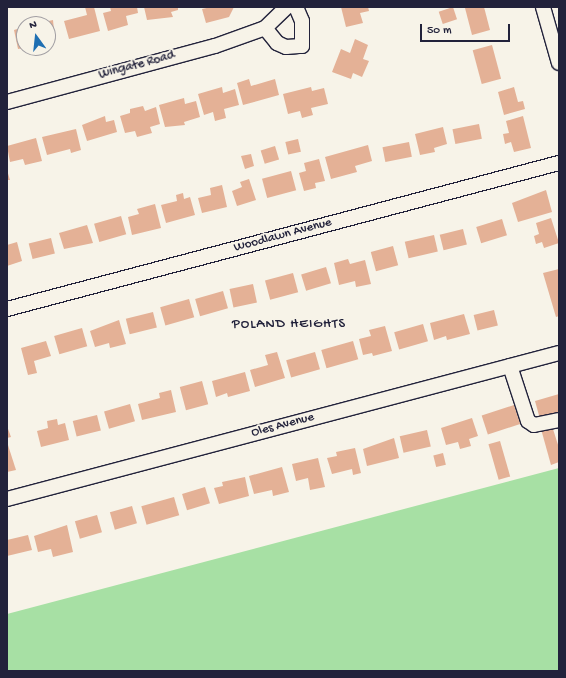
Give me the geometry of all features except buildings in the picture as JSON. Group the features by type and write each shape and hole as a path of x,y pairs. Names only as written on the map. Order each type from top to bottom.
{"street":[{"name":"Wingate Road","path":"7,102 215,46 265,28 287,7"},
{"path":"265,28 277,43 286,47 302,46 302,21 296,7"},
{"path":"543,7 559,63"},
{"name":"Woodlawn Avenue","path":"7,309 559,163"},
{"name":"Oles Avenue","path":"7,499 559,353"},
{"path":"510,366 528,421 534,425 559,420"}],"green space":[{"path":"559,468 559,671 7,671 7,614"}],"district":[{"name":"POLAND HEIGHTS","path":"289,325"}]}
